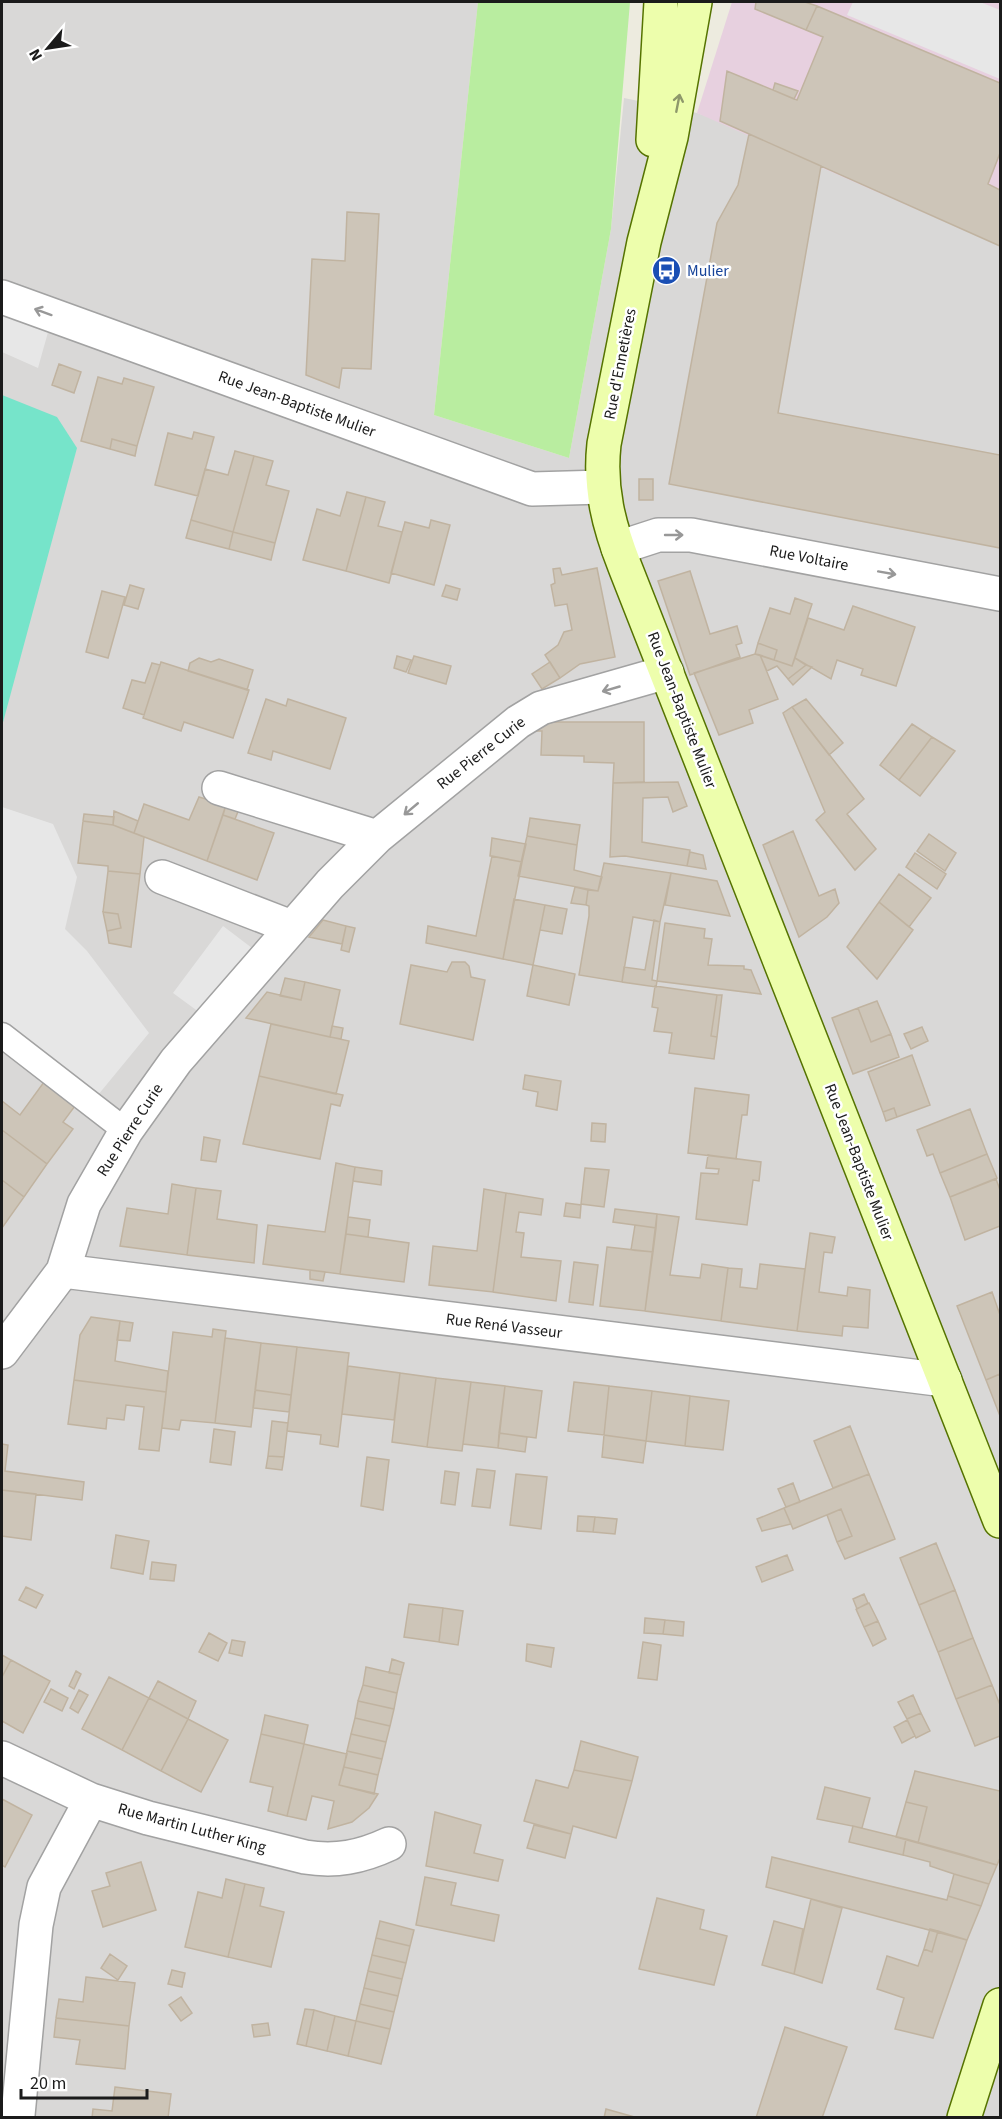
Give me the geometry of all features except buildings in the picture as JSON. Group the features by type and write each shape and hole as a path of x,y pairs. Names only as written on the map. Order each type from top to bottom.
{"main road":[{"name":"Rue d'Ennetières","path":"644,242 661,2"},
{"name":"Rue d'Ennetières","path":"603,487 604,444 644,242 671,137 695,2"},
{"name":"Rue Jean-Baptiste Mulier","path":"603,487 605,509 618,548 1000,1521"},
{"path":"964,2118 1000,2005"}],"street":[{"name":"Rue Jean-Baptiste Mulier","path":"2,297 532,489 603,487"},
{"name":"Rue Voltaire","path":"618,548 658,535 692,536 1000,594"},
{"name":"Rue Pierre Curie","path":"2,1352 63,1271 84,1204 126,1131 176,1062 330,884 378,837 518,722 541,708 667,672"},
{"path":"219,788 378,837"},
{"path":"162,877 291,927"},
{"name":"Rue René Vasseur","path":"63,1271 945,1380"},
{"name":"Rue Martin Luther King","path":"2,1758 92,1800 148,1818 327,1860 350,1858 389,1844"},
{"path":"18,2115 36,1925 44,1887 92,1800"}],"lane":[{"path":"2,1035 126,1131"}],"shaded area":[{"path":"2,2 478,2 434,415 569,458 611,229 624,98 697,113 720,121 1000,246 1000,2117 2,2118"},
{"path":"732,2 1000,2 1000,246 697,113"},
{"path":"853,2 980,2 1000,10 1000,79 847,15"},
{"path":"2,308 50,325 38,368 2,352"},
{"path":"2,807 53,824 77,877 65,929 87,951 149,1033 98,1095 2,1021"},
{"path":"223,926 252,948 203,1015 173,993"}],"green space":[{"path":"478,2 630,2 611,229 569,458 434,415"},
{"path":"2,395 57,417 77,448 2,726"}],"place":[{"name":"Mulier","path":"666,271"}]}
